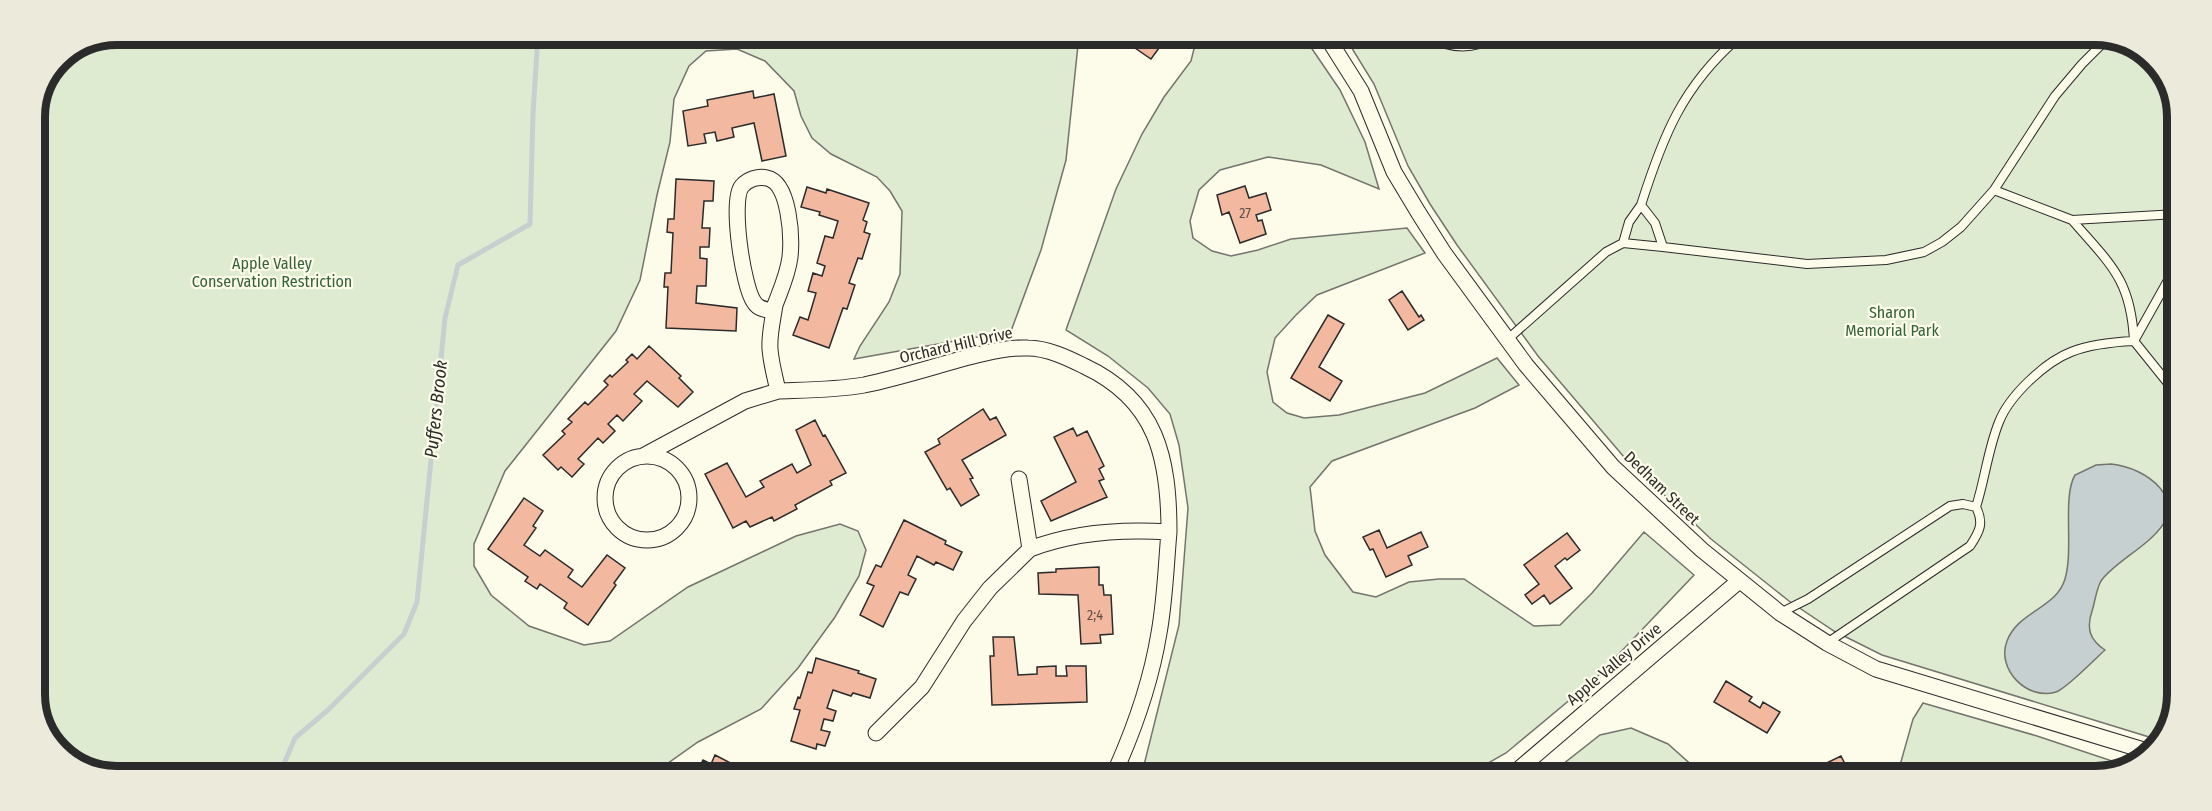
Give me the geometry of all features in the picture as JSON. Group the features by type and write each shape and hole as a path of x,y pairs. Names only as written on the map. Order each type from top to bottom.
{"street":[{"name":"Dedham Street","path":"1331,45 1361,91 1403,189 1444,253 1542,384 1613,467 1662,514 1739,581 1780,613 1827,643 1876,669 2141,749"},
{"path":"774,311 762,309 754,303 744,274 736,210 737,193 743,184 759,178 770,179 783,193 790,236 788,266 774,311 770,350 778,391"},
{"name":"Orchard Hill Drive","path":"643,456 655,456 668,460 686,479 690,491 690,504 682,522 668,535 656,540 630,537 612,521 606,504 607,486 612,475 620,465 643,456 745,401 778,391 864,385 977,355 1013,348 1030,348 1072,360 1100,374 1135,402 1149,421 1160,445 1165,467 1168,532 1163,603 1153,663 1133,726 1117,766"},
{"path":"1019,479 1030,549"},
{"path":"876,733 922,687 964,621 990,588 1030,549 1097,533 1136,530 1168,532"},
{"name":"Apple Valley Drive","path":"1523,766 1739,581"}],"lane":[{"path":"1449,45 1464,48 1477,45"},
{"path":"1623,243 1629,222 1641,205 1656,158 1685,97 1703,72 1731,45"},
{"path":"1508,339 1606,252 1623,243 1808,264 1886,260 1924,252 1942,242 1961,226 1994,190 2055,96 2101,45"},
{"path":"1994,190 2072,220 2167,215"},
{"path":"1641,205 1655,223 1663,247"},
{"path":"2072,220 2122,280 2133,314 2134,340 2167,382"},
{"path":"2134,340 2167,282"},
{"path":"1827,643 1970,546 1980,530 1982,519 1976,507 1999,421 2011,400 2024,386 2068,353 2100,344 2134,340"},
{"path":"1780,613 1808,599 1950,506 1963,504 1976,507"}],"green space":[{"name":"Apple Valley Conservation Restriction","path":"117,45 1078,45 1066,160 1041,250 1011,331 854,359 889,302 900,274 902,211 890,191 877,177 831,154 812,138 801,116 794,91 765,61 737,49 706,51 689,66 674,99 670,142 640,280 616,331 505,471 474,544 474,566 491,595 529,626 584,645 610,641 688,587 796,536 840,524 858,531 866,550 859,576 835,617 798,668 761,709 698,742 664,766 117,766 85,759 66,745 50,721 45,699 45,117 50,90 66,66 90,50"},
{"path":"1195,45 1309,45 1340,90 1365,142 1379,189 1321,165 1268,157 1220,170 1199,190 1190,221 1193,238 1212,251 1231,256 1291,239 1407,228 1425,253 1317,295 1296,315 1275,338 1267,372 1273,402 1287,413 1304,418 1339,415 1425,393 1497,358 1519,385 1475,408 1332,461 1310,487 1315,531 1325,555 1353,592 1376,597 1409,582 1464,579 1534,626 1560,625 1592,593 1644,532 1694,575 1596,678 1506,753 1483,766 1144,765 1179,625 1188,508 1179,445 1170,414 1148,388 1108,356 1066,330 1116,189 1142,134 1164,97 1191,61"},
{"name":"Sharon Memorial Park","path":"1350,45 2095,45 2109,46 2127,52 2139,60 2152,73 2162,90 2167,112 2167,694 2166,708 2155,734 2152,738 1882,655 1834,631 1789,601 1711,539 1624,457 1538,356 1430,204 1408,166 1374,84"},
{"path":"1923,703 2037,736 2116,762 2095,766 1900,766 1913,719"},
{"path":"1631,728 1668,744 1693,766 1560,766 1600,735"}],"shaded area":[{"path":"2111,464 2125,467 2150,479 2160,488 2167,500 2167,516 2161,528 2110,571 2099,585 2089,623 2093,638 2105,650 2061,690 2045,694 2035,692 2025,687 2010,672 2005,652 2007,641 2019,623 2046,604 2060,589 2065,579 2069,553 2068,510 2071,485 2075,475 2096,465"}],"building":[{"path":"1131,45 1161,45 1151,59"},
{"path":"753,91 754,98 774,94 786,156 762,161 754,123 732,128 734,137 717,141 715,132 704,134 706,143 688,146 683,111 708,106 707,100"},
{"path":"676,179 714,181 713,201 704,201 702,228 710,228 709,247 700,247 700,258 707,259 706,286 697,286 696,303 737,308 736,331 666,328 668,287 664,287 665,273 671,273 673,233 667,232 668,219 674,219"},
{"path":"1245,186 1249,198 1266,193 1271,210 1256,215 1258,221 1262,220 1266,234 1240,243 1229,212 1222,215 1217,195"},
{"path":"807,187 826,193 827,189 869,203 863,220 867,222 864,232 870,234 862,259 858,258 849,283 855,285 847,309 843,308 829,348 793,335 800,317 808,320 816,293 808,291 813,273 822,276 825,266 817,263 825,236 833,238 838,221 819,215 820,212 801,207"},
{"path":"1402,291 1419,317 1421,315 1424,320 1408,330 1389,300"},
{"path":"1328,315 1344,324 1319,367 1342,381 1330,401 1291,378"},
{"path":"649,346 681,376 679,378 693,392 678,407 647,381 634,394 642,401 623,421 617,415 608,424 615,431 603,443 598,438 578,459 584,464 572,477 561,467 558,470 543,455 565,434 562,431 572,422 568,419 585,402 588,405 608,385 604,381 610,375 612,377 628,362 626,360 632,354 637,359"},
{"path":"983,409 990,420 996,417 1006,435 962,460 973,478 970,479 979,495 961,506 950,488 947,490 925,452 940,444 938,439"},
{"path":"815,420 846,473 830,481 832,485 795,505 797,509 774,521 772,517 750,527 746,521 733,528 705,474 727,463 746,497 764,487 760,481 792,464 797,473 811,465 796,430"},
{"path":"1073,428 1077,436 1087,431 1104,466 1099,469 1104,479 1099,481 1107,497 1051,521 1041,501 1076,482 1054,437"},
{"path":"524,498 543,511 533,526 536,528 524,545 540,556 545,550 573,570 568,577 582,587 607,555 625,568 588,625 564,608 567,603 540,584 537,589 525,581 528,577 488,549"},
{"path":"904,520 946,541 945,544 962,552 953,570 936,562 934,565 917,556 908,575 916,579 908,595 900,592 883,627 860,615 874,586 867,583 876,565 881,567"},
{"path":"1379,530 1387,548 1421,532 1428,547 1408,556 1412,565 1386,577 1373,549 1370,550 1363,537"},
{"path":"1567,533 1580,550 1555,566 1572,588 1550,604 1544,595 1532,604 1525,595 1539,584 1524,565"},
{"path":"1099,567 1099,585 1103,585 1104,595 1111,595 1113,634 1100,635 1101,643 1081,644 1078,595 1039,594 1038,573 1056,572 1056,569"},
{"path":"993,637 1014,637 1018,675 1037,674 1037,667 1056,666 1056,676 1067,676 1066,666 1086,666 1087,702 992,705 990,656 994,656"},
{"path":"816,658 859,671 858,673 876,679 870,698 853,693 851,696 833,690 827,708 836,711 833,721 824,719 821,730 830,732 825,746 817,744 816,749 791,741 800,710 794,709 808,672 812,673"},
{"path":"1726,681 1752,697 1749,701 1760,708 1763,702 1780,712 1767,733 1714,702"},
{"path":"715,755 736,766 700,766 703,760 711,764"},
{"path":"1841,756 1846,766 1820,766"}],"waterway":[{"name":"Puffers Brook","path":"283,766 295,738 328,710 404,634 417,602 445,318 458,265 530,224 537,45"}]}
